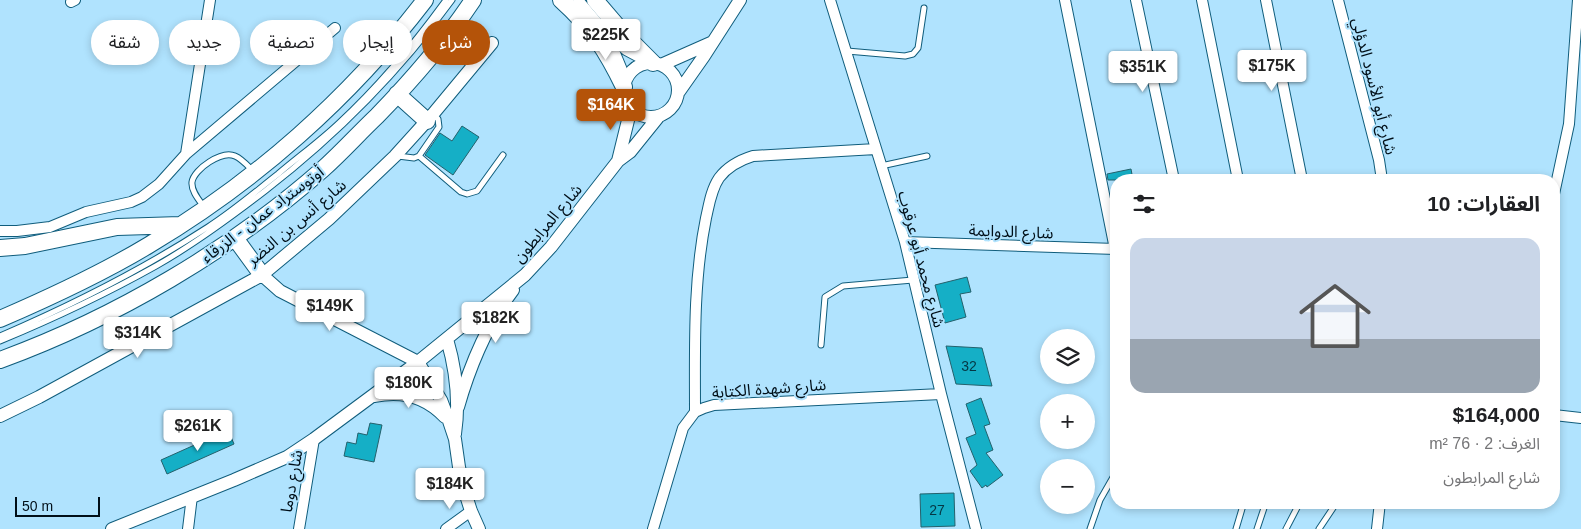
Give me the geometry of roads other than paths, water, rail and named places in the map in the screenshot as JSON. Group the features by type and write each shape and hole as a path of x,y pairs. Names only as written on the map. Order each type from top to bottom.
{"highway":[{"name":"أوتوستراد عمان - الزرقاء","path":"0,360 112,310 198,262 235,238 324,168 426,62 474,0"},
{"path":"464,14 483,0"},
{"path":"561,0 599,40 625,84"},
{"path":"595,0 625,35 654,63"},
{"path":"0,319 80,283 150,245 205,210 291,143 335,102 376,58 420,4"},
{"path":"397,94 430,118"},
{"path":"0,248 25,246 117,227 180,225"},
{"path":"235,238 262,275"}],"street":[{"path":"186,154 210,0"},
{"path":"578,0 607,34 626,50 668,69 674,76 678,84 678,93 675,103 668,111 659,116 649,117 631,108 624,95 625,84 616,53 607,34"},
{"path":"678,93 740,0"},
{"name":"شارع محمد أبو عرقوب","path":"830,0 905,242 941,394 976,529"},
{"path":"1065,0 1110,220"},
{"path":"1136,0 1173,174"},
{"path":"1202,0 1237,174"},
{"path":"1266,0 1301,174"},
{"name":"شارع أبو الأسود الدؤلي","path":"1338,0 1381,174"},
{"path":"1558,174 1568,124 1578,0"},
{"path":"0,231 50,227 86,212 131,202 142,197 155,187 186,154 335,28"},
{"path":"625,84 635,69 712,42"},
{"name":"شارع أنس بن النضر","path":"0,416 39,397 262,275 329,219 395,156 430,118 492,43"},
{"name":"شارع المرابطون","path":"618,161 631,108"},
{"name":"شارع المرابطون","path":"112,529 287,457 418,362 524,275 551,247 618,161 630,152 659,116"},
{"path":"695,412 697,279 712,191 719,179 734,164 753,156 876,149"},
{"name":"شارع الدوايمة","path":"905,242 1110,249"},
{"path":"262,275 280,291 418,362 441,400 449,421 455,439 459,467 471,511 479,529"},
{"path":"458,407 466,379 486,333 524,275"},
{"path":"447,339 455,373 458,407 455,439"},
{"path":"371,396 388,393 405,394 422,399 437,408 449,421"},
{"name":"شارع شهدة الكتابة","path":"653,529 683,428 695,412 714,405 941,394"},
{"path":"1560,416 1581,418"},
{"name":"شارع دوما","path":"298,529 314,439"},
{"path":"188,529 192,496"},
{"path":"1377,529 1379,509"},
{"path":"446,529 471,511"}],"lane":[{"path":"0,336 47,316 125,277 210,226 338,124 386,76 446,0"},
{"path":"0,341 50,320 135,278 187,247 239,211 316,150 365,103 411,53 452,0"},
{"path":"847,52 905,56 913,54 918,48 924,8"},
{"path":"395,156 414,158 419,156 439,127 438,119 430,118"},
{"path":"205,210 193,190 192,183 198,171 221,155 228,154 235,156 255,172"},
{"path":"419,156 461,192 467,194 477,191 503,154"},
{"path":"881,166 927,156"},
{"path":"821,345 825,297 843,286 913,280"},
{"path":"1090,529 1100,500 1110,482"},
{"path":"1236,529 1242,509"},
{"path":"1257,529 1264,509"},
{"path":"1286,529 1295,509"},
{"path":"1319,529 1332,509"}]}
